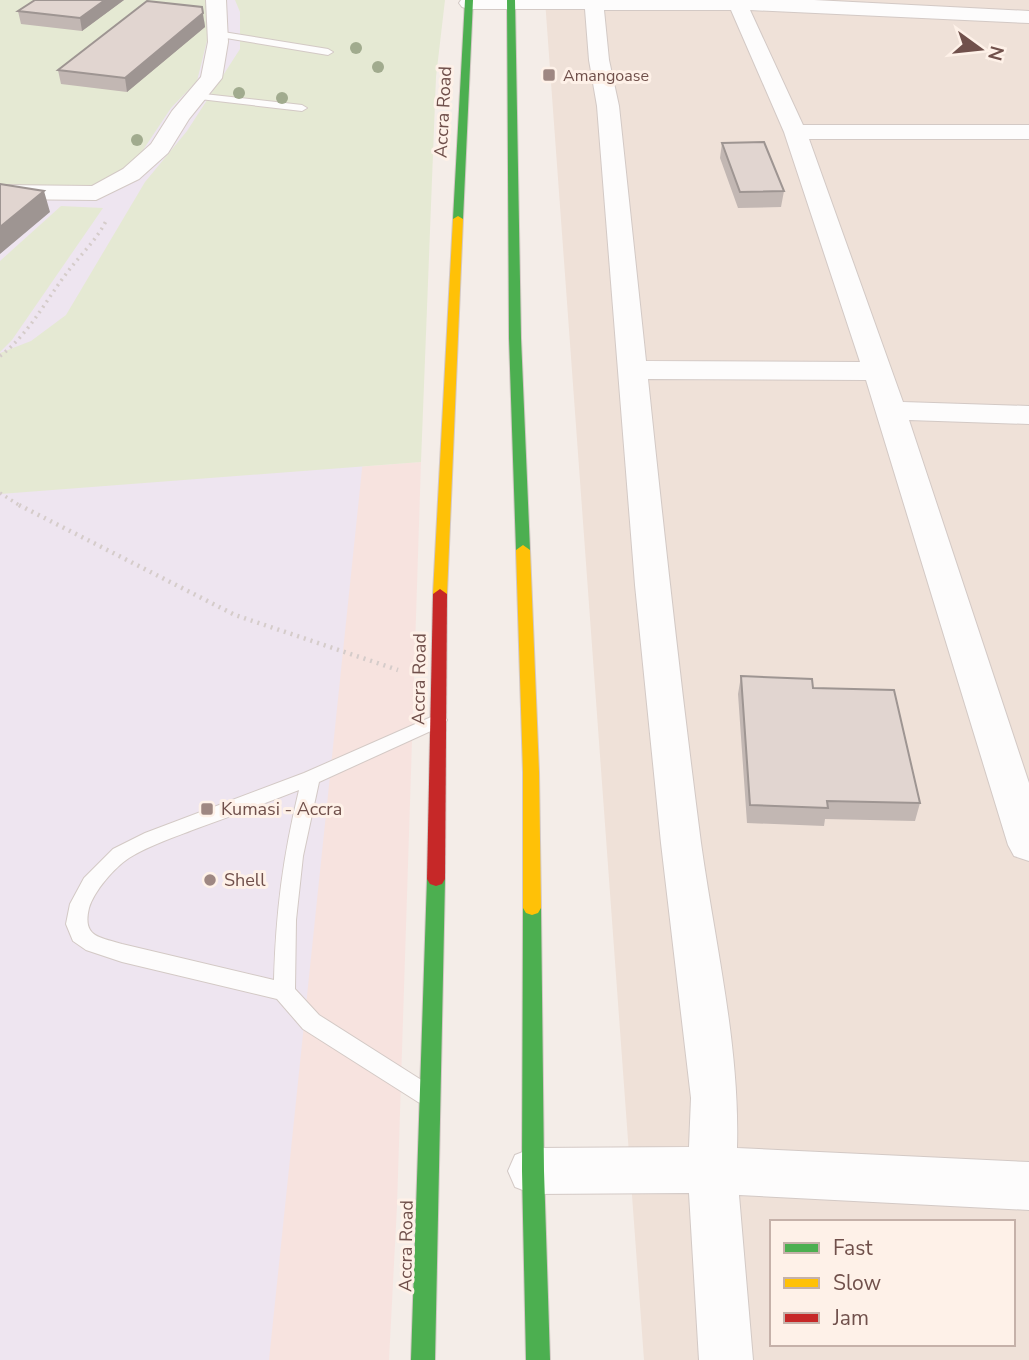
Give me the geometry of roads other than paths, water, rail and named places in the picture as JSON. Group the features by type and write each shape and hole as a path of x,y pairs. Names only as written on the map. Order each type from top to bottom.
{"highway":[{"name":"Accra Road","path":"423,1360 428,1097 436,891 441,502 455,330 461,128 469,1"},
{"path":"511,1 515,338 531,772 533,1171 538,1360"}],"street":[{"path":"0,192 96,193 131,174 160,148 195,96 211,78 218,34 216,0"},
{"path":"469,1 878,4 1029,17"},
{"path":"594,2 599,60 608,106 652,585 677,816 715,1098 712,1170 726,1360"},
{"path":"738,5 795,131 891,411 1029,845"},
{"path":"795,131 1029,132"},
{"path":"632,370 877,371"},
{"path":"891,411 1029,415"},
{"path":"533,1171 712,1170 1029,1186"}],"lane":[{"path":"218,34 328,52"},
{"path":"195,96 302,108"},
{"path":"428,1097 311,1022 284,992 93,944 80,935 76,924 80,904 91,884 120,854 152,838 311,778 438,720"},
{"path":"284,992 286,920 293,856 311,778"}],"place":[{"name":"Amangoase","path":"549,75"},
{"name":"Kumasi - Accra","path":"207,809"},
{"name":"Shell","path":"210,880"}]}
